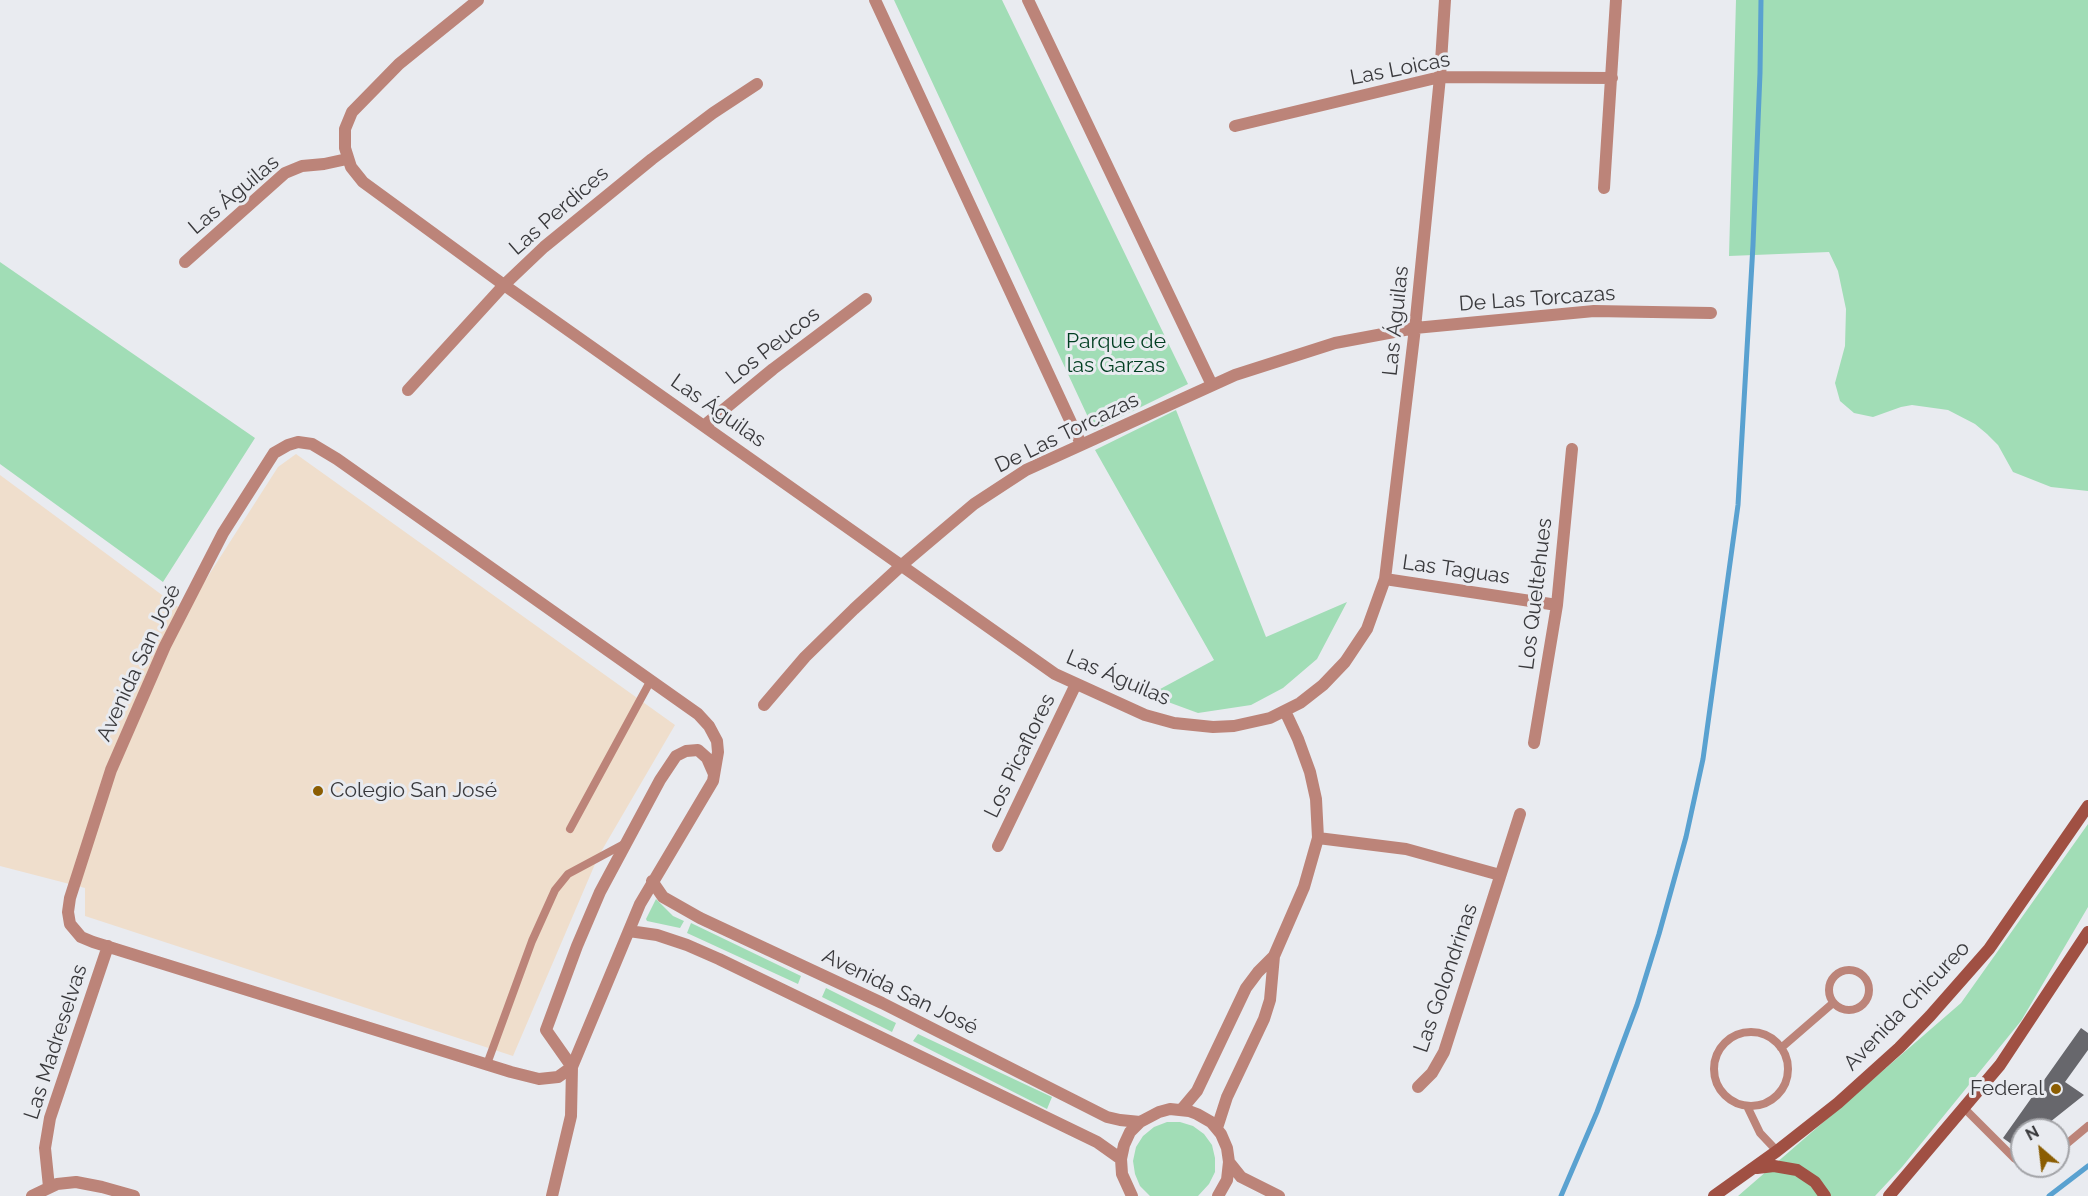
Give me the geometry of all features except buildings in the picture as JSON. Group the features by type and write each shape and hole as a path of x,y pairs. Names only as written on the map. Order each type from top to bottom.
{"main road":[{"name":"Avenida Chicureo","path":"1714,1196 1755,1168 1867,1078 1938,1008 1989,949 2088,806"},
{"path":"1889,1196 2000,1065 2088,932"},
{"path":"1755,1168 1774,1166 1797,1170 1815,1182 1825,1196"}],"street":[{"path":"347,159 345,129 352,112 399,64 478,0"},
{"path":"874,0 1082,444"},
{"path":"1028,0 1212,385"},
{"name":"Las Águilas","path":"184,262 285,173 302,166 347,159 363,182 504,285 903,564 1055,674 1145,715 1192,726 1234,726 1255,723 1285,711 1312,694 1345,662 1366,629 1385,579 1415,328 1440,77 1444,0"},
{"path":"1605,188 1616,0"},
{"name":"Las Loicas","path":"1235,126 1440,77 1612,78"},
{"name":"Las Perdices","path":"408,390 504,285 544,247 599,200 696,126 757,84"},
{"name":"Los Peucos","path":"705,425 773,369 867,299"},
{"name":"De Las Torcazas","path":"764,705 805,657 903,564 974,504 1026,470 1235,375 1335,343 1415,328 1594,311 1711,313"},
{"name":"Avenida San José","path":"298,442 312,444 328,454 698,714 717,741 718,752 714,774 707,791 652,881 572,1067 558,1077 539,1078 488,1064 108,946 81,937 72,928 68,918 70,898 111,770 165,646 223,533 274,453 298,442"},
{"name":"Los Queltehues","path":"1534,743 1557,604 1572,449"},
{"name":"Las Taguas","path":"1385,579 1557,604"},
{"name":"Los Picaflores","path":"998,846 1076,684"},
{"path":"1217,1128 1227,1097 1264,1019 1270,1000 1274,956 1304,887 1318,838 1316,799 1310,772 1285,711"},
{"path":"552,1196 571,1116 572,1067 546,1030 589,918 660,780 676,756 686,751 698,750 707,758 714,774"},
{"name":"Las Golondrinas","path":"1418,1087 1432,1073 1444,1052 1520,814"},
{"path":"1318,838 1406,849 1500,875"},
{"name":"Avenida San José","path":"652,881 663,897 700,918 882,1003 1107,1117 1140,1122"},
{"path":"629,931 657,934 719,959 1097,1142 1121,1160"},
{"name":"Las Madreselvas","path":"49,1187 45,1148 50,1118 108,946"},
{"path":"1181,1110 1197,1091 1246,988 1274,956"},
{"path":"1127,1193 1121,1160 1127,1139 1140,1122 1159,1112 1181,1110 1204,1118 1217,1128 1224,1141 1229,1162 1227,1180 1218,1196"},
{"path":"1229,1162 1241,1177 1279,1196"},
{"path":"32,1196 49,1187 65,1183 86,1183 134,1196"}],"lane":[{"path":"570,829 651,680"},
{"path":"488,1064 532,941 555,890 567,874 626,843"},
{"path":"1844,971 1857,972 1863,976 1869,987 1869,994 1862,1005 1850,1011 1837,1007 1833,1003 1828,990 1833,978 1844,971"},
{"path":"1781,1048 1833,1003"},
{"path":"1750,1032 1767,1036 1781,1048 1788,1071 1779,1093 1758,1105 1747,1106 1725,1095 1717,1085 1714,1061 1727,1040 1738,1034 1750,1032"},
{"path":"1747,1106 1760,1133 1777,1151"},
{"path":"1964,1108 2010,1154"},
{"path":"2070,1141 2088,1126"}],"shaded area":[{"name":"Colegio San José","path":"296,454 675,725 598,857 513,1056 85,916 85,888 0,866 0,475 185,612 278,467"}],"green space":[{"name":"Parque de las Garzas","path":"894,0 1002,0 1188,384 1094,430"},
{"path":"1736,0 2088,0 2088,491 2051,487 2013,472 1998,445 1987,434 1975,424 1948,410 1912,405 1873,417 1854,413 1840,401 1835,383 1845,346 1846,309 1838,271 1829,252 1729,256"},
{"path":"0,262 255,438 163,582 0,464"},
{"path":"1176,410 1266,637 1347,602 1317,659 1283,688 1251,705 1198,713 1149,695 1214,660 1095,450"},
{"path":"2088,824 2088,907 2021,1021 1902,1167 1875,1196 1738,1196 1961,1003"},
{"path":"656,899 673,916 684,921 680,928 647,921"},
{"path":"691,923 801,976 798,984 687,933"},
{"path":"826,988 896,1023 892,1032 822,997"},
{"path":"918,1034 1052,1097 1047,1109 913,1041"},
{"path":"1167,1122 1180,1122 1193,1126 1204,1134 1212,1145 1215,1172 1209,1184 1198,1196 1150,1196 1140,1186 1133,1161 1136,1147 1143,1136 1154,1127"}],"waterway":[{"path":"1561,1196 1597,1112 1637,1005 1686,837 1703,759 1738,505 1753,245 1761,0"},
{"path":"2049,1196 2088,1166"}],"place":[{"name":"Colegio San José","path":"318,791"},
{"name":"Federal","path":"2056,1089"}]}
